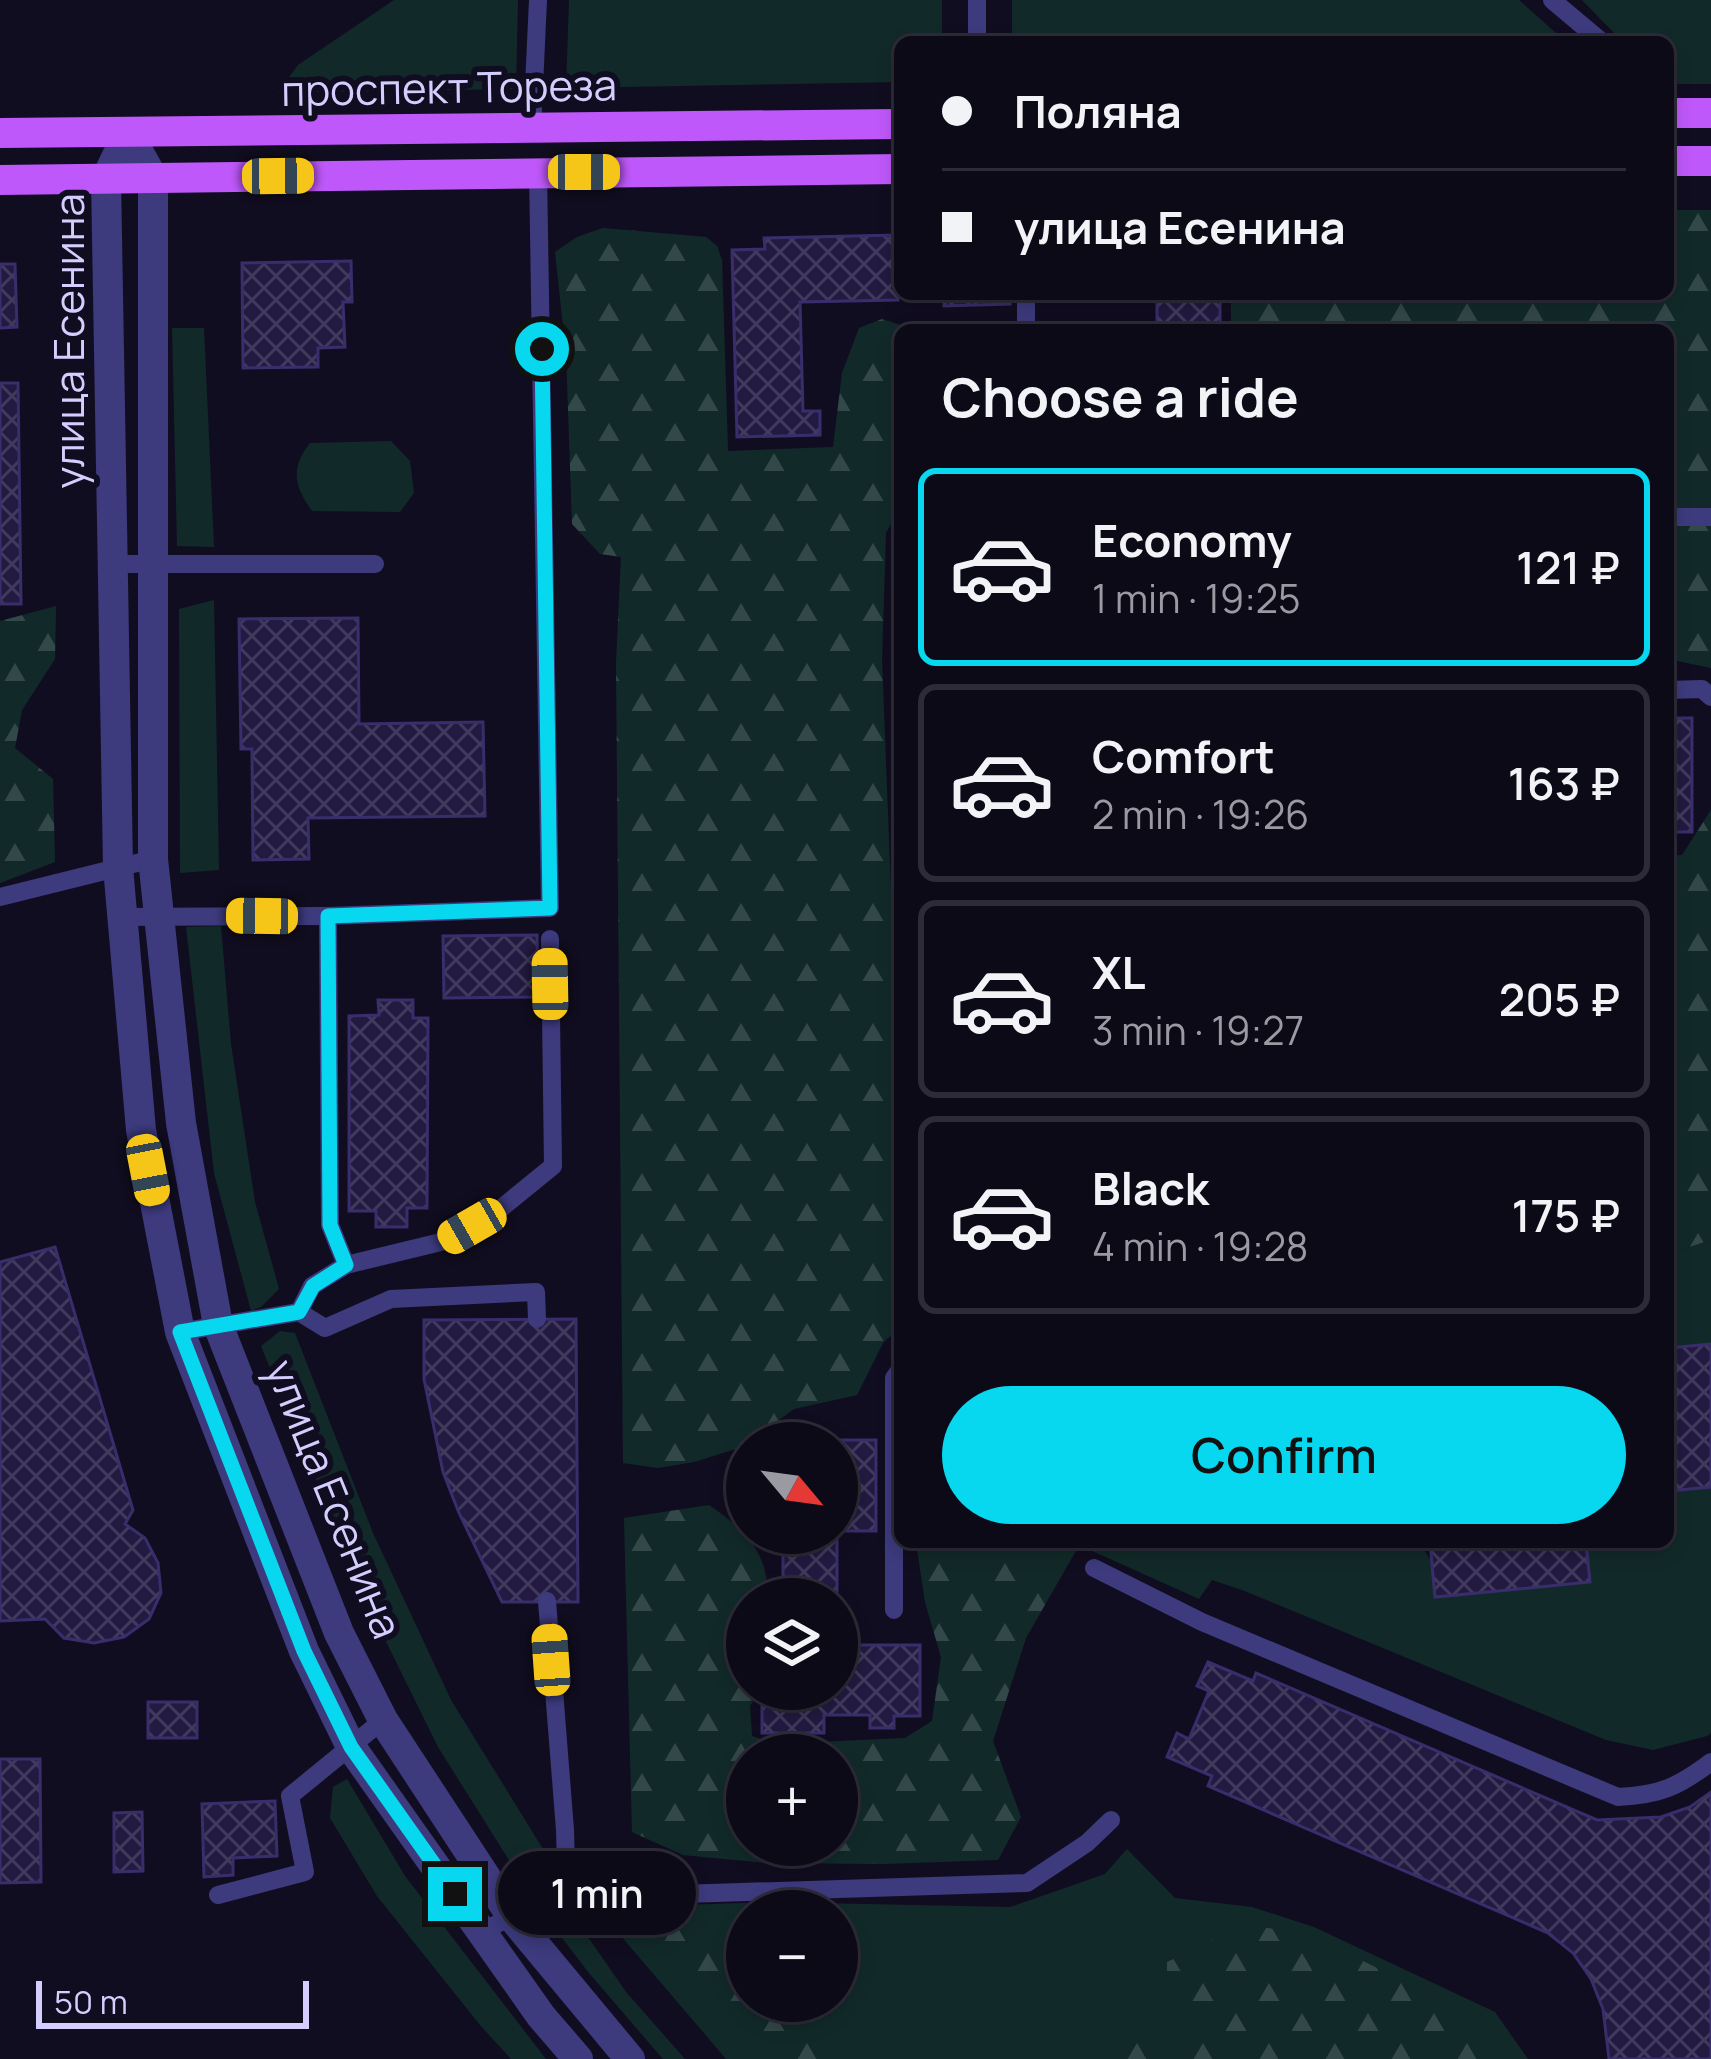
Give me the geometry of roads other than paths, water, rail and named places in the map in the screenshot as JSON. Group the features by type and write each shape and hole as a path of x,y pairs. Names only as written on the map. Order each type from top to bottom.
{"main road":[{"name":"проспект Тореза","path":"0,133 894,124"},
{"path":"1674,161 1711,161"},
{"name":"проспект Тореза","path":"0,180 894,169"}],"street":[{"name":"улица Есенина","path":"128,133 153,178 153,859 181,1123 218,1325 339,1633 383,1720 512,1917 630,2059"},
{"name":"улица Есенина","path":"128,133 106,179 118,867 141,1130 180,1332 304,1651 351,1747 541,2016 578,2059"}],"lane":[{"path":"532,129 538,0"},
{"path":"977,0 977,36"},
{"path":"1552,0 1595,36"},
{"path":"122,917 550,908 538,172"},
{"path":"1674,517 1711,517"},
{"path":"113,564 375,564"},
{"path":"1674,690 1702,689 1711,697"},
{"path":"0,897 153,859"},
{"path":"328,916 330,1225 346,1265"},
{"path":"299,1312 313,1286 346,1265 445,1241 499,1210 553,1166 550,939"},
{"path":"180,1332 299,1312 325,1328 391,1299 536,1292 537,1319"},
{"path":"894,1378 894,1610"},
{"path":"1094,1568 1202,1622 1618,1797 1649,1796 1680,1785 1711,1762"},
{"path":"547,1601 565,1830 566,1868 556,1898"},
{"path":"218,1895 305,1872 290,1796 383,1720"},
{"path":"481,1931 556,1898 1027,1883 1087,1844 1112,1820"}]}
